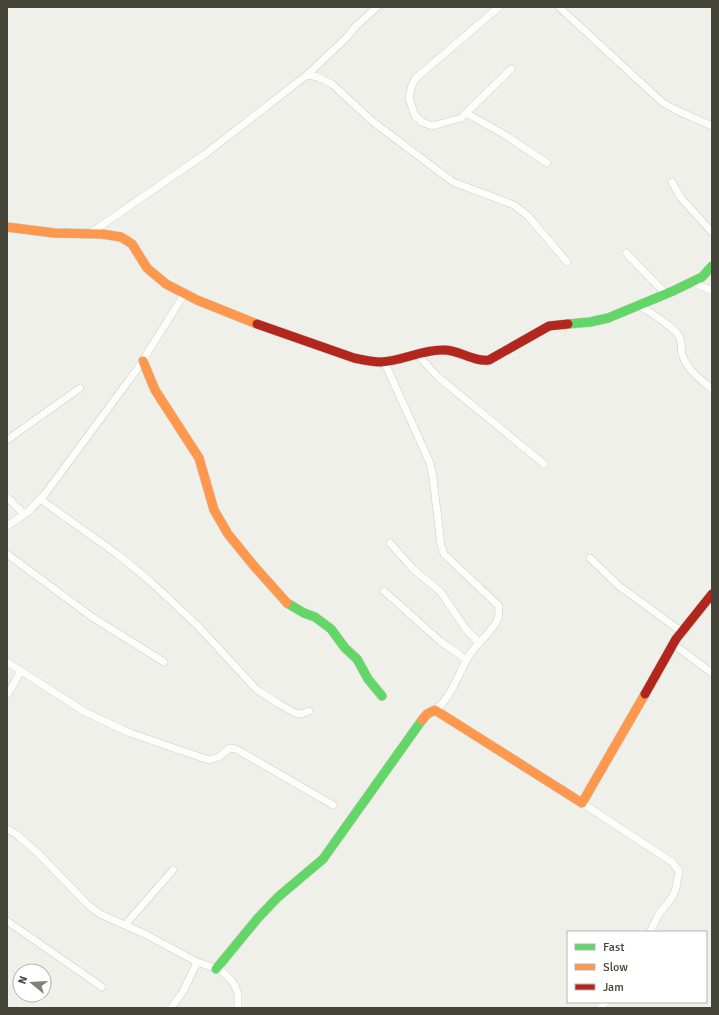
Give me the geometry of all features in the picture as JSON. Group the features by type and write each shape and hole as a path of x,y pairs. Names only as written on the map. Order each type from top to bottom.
{"street":[{"path":"88,234 205,154 308,75 346,38 356,26 377,7"},
{"path":"498,7 416,78 412,85 409,98 415,116 422,122 432,126 461,118 512,69"},
{"path":"559,7 663,103 712,125"},
{"path":"308,75 318,77 332,84 372,121 453,182 514,205 528,216 567,262"},
{"path":"466,113 505,135 547,163"},
{"path":"672,182 681,198 712,232"},
{"path":"7,227 68,234 109,234 122,237 132,242 142,261 166,284 204,303 290,337 359,359 384,362 430,351 449,350 483,362 549,326 590,322 608,318 666,294 702,277 712,266"},
{"path":"626,253 666,294"},
{"path":"693,282 712,291"},
{"path":"7,526 29,511 40,499 143,361 185,293"},
{"path":"639,305 671,327 680,337 682,355 686,362 694,374 712,389"},
{"path":"417,354 438,377 544,464"},
{"path":"143,361 155,390 199,458 214,510 228,534 287,603 315,617 332,629 345,648 357,659 368,679 382,696"},
{"path":"216,968 258,918 278,897 323,859 418,724 427,714 443,704 452,691 466,660 497,621 499,606 444,554 441,545 430,462 384,362"},
{"path":"7,440 80,388"},
{"path":"7,497 24,514"},
{"path":"40,499 117,554 150,581 198,626 256,689 295,713 301,714 309,711"},
{"path":"390,543 414,570 440,591 458,618 479,643"},
{"path":"7,554 92,617 164,662"},
{"path":"590,558 619,586 682,632"},
{"path":"384,591 440,641 466,660"},
{"path":"582,803 673,644 712,594"},
{"path":"673,644 712,673"},
{"path":"7,662 85,712 130,734 209,760 218,757 230,748 236,749 289,778 333,805"},
{"path":"7,695 21,670"},
{"path":"435,710 672,862 679,872 676,888 673,896 659,914 650,931"},
{"path":"7,829 16,834 38,853 87,904 100,914 145,934 197,962 221,970 235,986 238,994 238,1008"},
{"path":"125,925 173,870"},
{"path":"7,921 102,987"},
{"path":"171,1008 184,990 197,962"}],"traffic: fast":[{"path":"568,324 590,322 608,318 673,291 702,277 712,266"},
{"path":"287,603 304,613 315,617 331,629 345,648 357,659 368,679 382,696"},
{"path":"216,969 258,918 278,897 323,859 422,720"}],"traffic: slow":[{"path":"7,227 54,233 102,234 121,237 132,244 147,268 166,284 197,300 257,324"},
{"path":"143,361 155,390 199,458 214,510 228,534 287,603"},
{"path":"422,720 427,714 435,710 582,803 645,694"}],"traffic: jam":[{"path":"257,324 354,358 381,362 396,360 434,350 454,351 477,359 489,360 549,326 568,324"},
{"path":"645,694 676,639 712,594"}]}
